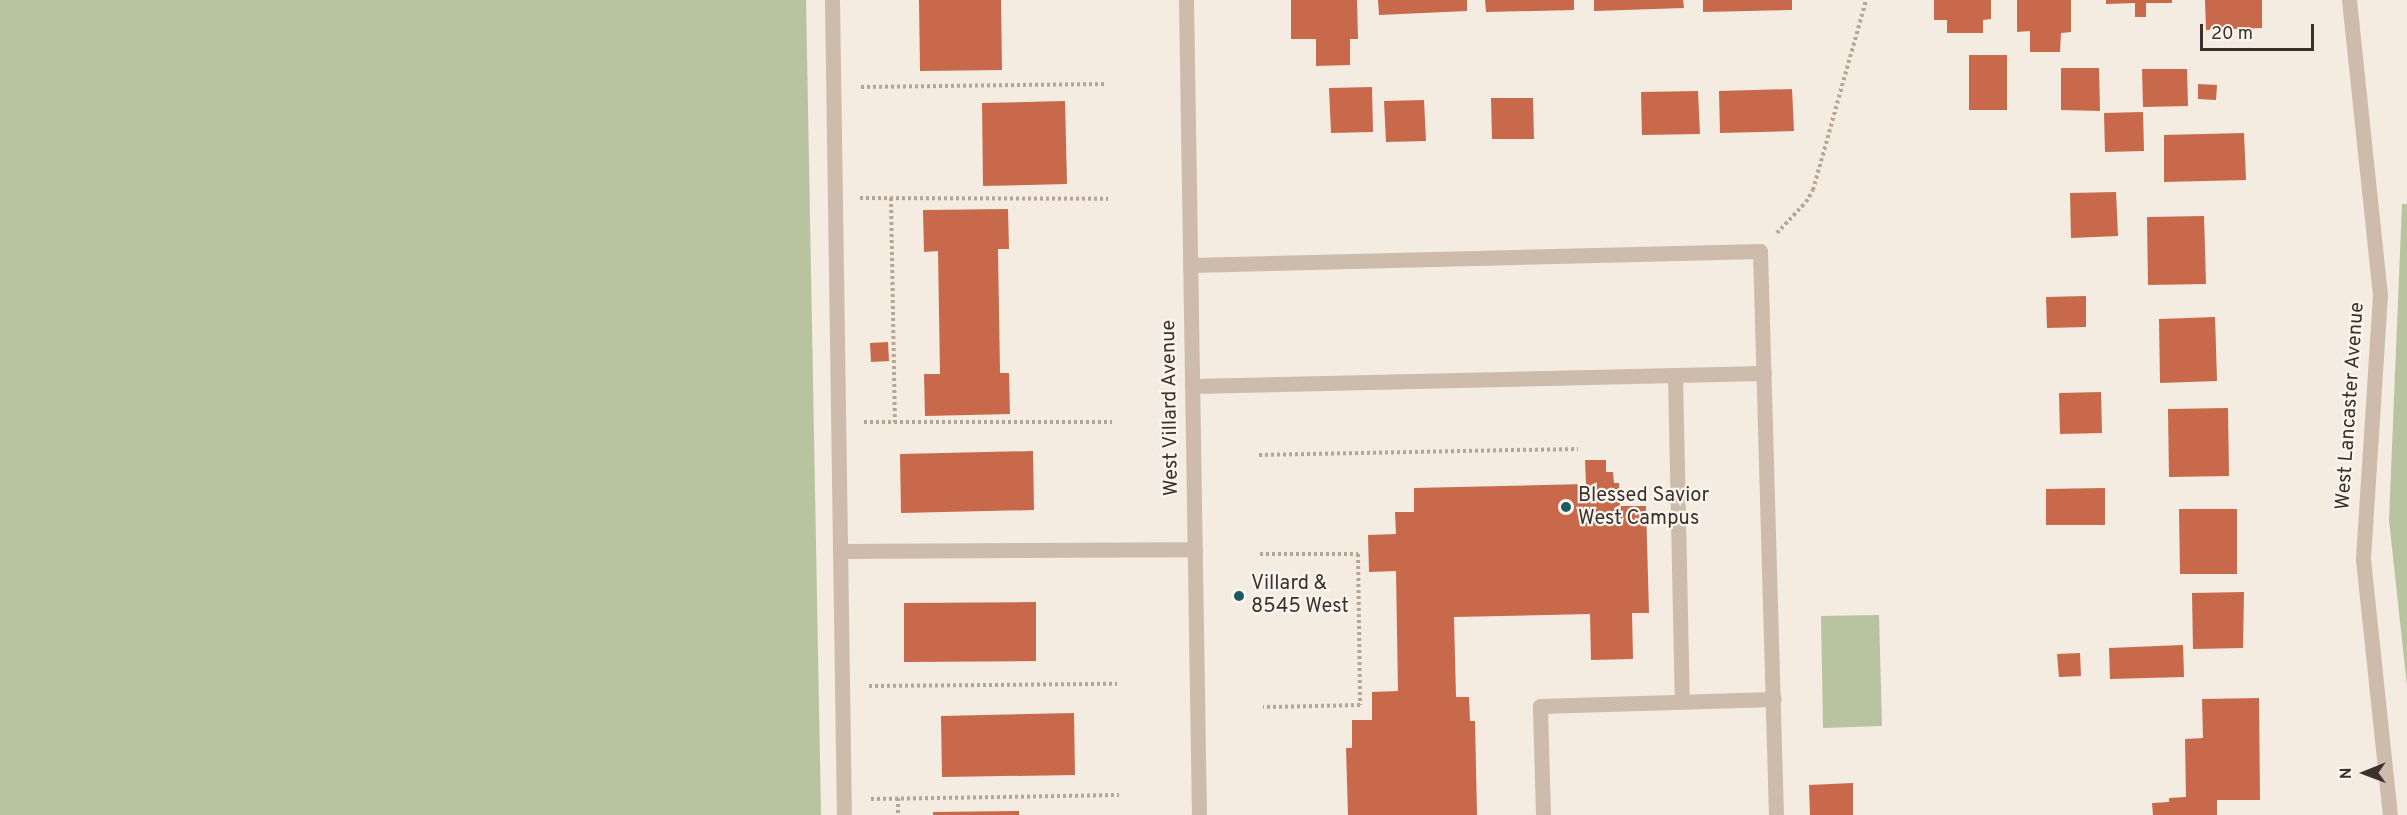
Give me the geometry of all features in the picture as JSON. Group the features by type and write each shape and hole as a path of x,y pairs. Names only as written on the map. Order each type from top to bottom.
{"street":[{"path":"832,0 844,815"},
{"name":"West Villard Avenue","path":"1186,0 1199,815"},
{"name":"West Lancaster Avenue","path":"2349,0 2379,295 2362,559 2390,815"},
{"path":"1190,265 1760,251 1776,815"},
{"path":"1192,386 1764,373"},
{"path":"1675,375 1682,701"},
{"path":"840,551 1195,549"},
{"path":"1544,815 1540,706 1774,699"}],"path":[{"path":"1760,251 1806,202 1813,190 1866,0"},
{"path":"833,88 1106,84"},
{"path":"835,198 1108,199"},
{"path":"891,198 895,422"},
{"path":"838,423 1112,422"},
{"path":"1259,454 1578,449"},
{"path":"1260,554 1358,554 1360,705 1263,707"},
{"path":"842,687 1117,684"},
{"path":"843,799 1119,795"},
{"path":"898,798 898,815"}],"green space":[{"path":"0,0 806,0 821,815 0,815"},
{"path":"2402,204 2407,204 2407,686 2389,520"},
{"path":"1879,615 1882,726 1823,728 1821,616"}],"building":[{"path":"919,0 1001,0 1002,70 920,71"},
{"path":"1291,0 1357,0 1358,39 1350,39 1350,65 1316,66 1316,39 1291,39"},
{"path":"1378,0 1467,0 1467,11 1379,15"},
{"path":"1485,0 1574,0 1574,10 1486,12"},
{"path":"1594,0 1683,0 1684,8 1594,11"},
{"path":"1703,0 1792,0 1792,10 1703,12"},
{"path":"1934,0 1991,0 1991,19 1983,20 1983,33 1947,33 1947,20 1934,20"},
{"path":"2017,0 2071,0 2071,32 2061,33 2060,52 2030,52 2030,31 2017,32"},
{"path":"2106,0 2172,0 2172,3 2146,3 2146,17 2135,17 2135,3 2106,4"},
{"path":"2205,0 2262,0 2262,28 2206,30"},
{"path":"1969,55 2007,55 2007,110 1969,110"},
{"path":"2061,68 2099,68 2100,111 2061,110"},
{"path":"2142,69 2187,69 2188,106 2143,107"},
{"path":"2198,84 2217,85 2216,100 2198,99"},
{"path":"1372,87 1373,132 1331,133 1329,88"},
{"path":"1792,89 1794,131 1720,133 1719,91"},
{"path":"1698,91 1700,134 1642,135 1641,92"},
{"path":"1491,98 1533,98 1534,139 1492,139"},
{"path":"1424,100 1426,141 1386,142 1384,101"},
{"path":"1065,101 1067,184 983,186 982,103"},
{"path":"2143,112 2144,151 2105,152 2104,113"},
{"path":"2244,133 2246,180 2164,182 2164,135"},
{"path":"2116,192 2118,236 2071,238 2070,193"},
{"path":"1008,209 1009,249 998,249 1000,373 1009,373 1010,414 925,416 924,374 940,374 938,251 924,252 923,210"},
{"path":"2204,216 2206,284 2148,285 2147,217"},
{"path":"2086,296 2086,327 2047,328 2046,297"},
{"path":"2215,317 2217,381 2160,383 2159,319"},
{"path":"888,342 889,361 871,362 870,343"},
{"path":"2101,392 2102,433 2060,434 2059,393"},
{"path":"2228,408 2229,476 2169,477 2168,409"},
{"path":"1033,451 1034,510 901,513 900,454"},
{"path":"1585,460 1606,460 1606,472 1613,472 1614,483 1619,483 1620,506 1646,506 1649,613 1632,613 1633,659 1591,660 1590,614 1454,617 1456,697 1469,697 1470,721 1475,721 1477,815 1348,815 1346,748 1352,748 1352,720 1372,720 1372,692 1398,691 1396,571 1369,572 1368,535 1396,534 1395,512 1414,512 1414,488 1586,484"},
{"path":"2105,488 2105,525 2046,525 2046,489"},
{"path":"2179,509 2237,509 2237,574 2180,574"},
{"path":"2244,592 2243,648 2193,649 2192,593"},
{"path":"1036,602 1036,661 904,662 904,603"},
{"path":"2183,645 2184,677 2110,679 2109,648"},
{"path":"2080,653 2081,676 2059,677 2057,654"},
{"path":"2259,698 2260,800 2217,800 2217,815 2153,815 2152,803 2169,802 2169,798 2186,797 2185,739 2203,738 2202,699"},
{"path":"1074,713 1075,775 942,777 941,716"},
{"path":"1853,783 1853,815 1810,815 1809,785"},
{"path":"1019,811 1019,815 933,815 933,812"}],"place":[{"name":"Blessed Savior West Campus","path":"1566,507"},
{"name":"Villard & 8545 West","path":"1239,596"}]}
